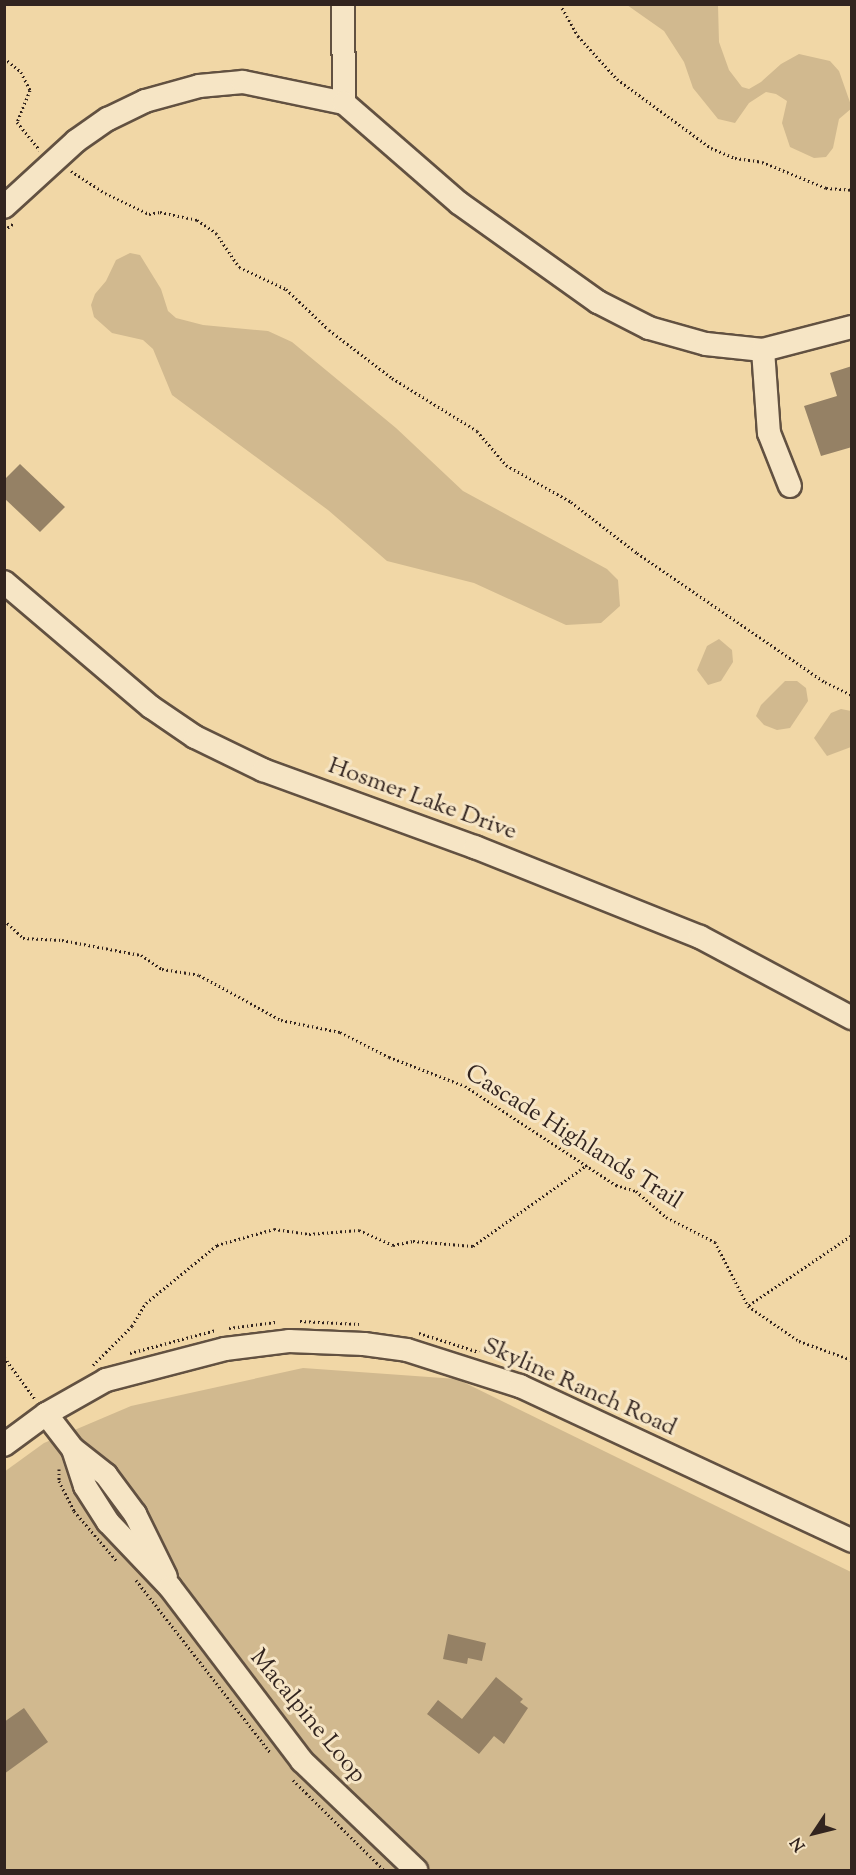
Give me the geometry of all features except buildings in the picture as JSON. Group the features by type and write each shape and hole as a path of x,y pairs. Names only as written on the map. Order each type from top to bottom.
{"street":[{"path":"344,4 344,103"},
{"path":"4,207 57,161 76,141 108,119 145,101 199,86 243,82 344,103 459,203 598,302 648,328 706,344 763,350 852,327"},
{"path":"763,350 769,434 790,486"},
{"name":"Hosmer Lake Drive","path":"4,582 151,707 195,737 263,770 475,847 700,937 852,1018"},
{"name":"Skyline Ranch Road","path":"4,1445 46,1414 106,1380 225,1349 290,1341 407,1350 520,1386 852,1541"},
{"name":"Macalpine Loop","path":"46,1414 73,1449 106,1475 135,1514 170,1587 302,1761 416,1870"}],"path":[{"path":"560,4 578,36 617,79 711,148 735,158 762,162 826,188 852,190"},
{"path":"4,58 21,72 30,90 16,122 26,137 57,161 105,193 149,214 160,212 197,219 216,233 239,267 286,289 329,330 392,378 477,430 506,465 571,502 637,553 825,682 852,695"},
{"name":"Cascade Highlands Trail","path":"4,920 23,938 62,939 141,955 162,969 199,975 281,1020 340,1032 389,1057 465,1086 616,1185 636,1191 666,1217 715,1242 748,1306 799,1341 852,1360"},
{"path":"84,1372 132,1326 146,1303 217,1245 274,1229 309,1234 359,1230 393,1245 413,1241 473,1246 587,1165"},
{"path":"748,1306 852,1235"},
{"path":"4,1357 46,1414"}],"shaded area":[{"path":"627,5 718,5 719,42 729,70 742,87 749,89 761,82 781,64 799,54 830,61 839,71 852,108 839,119 833,148 826,157 814,158 790,147 782,123 787,101 776,94 766,92 749,103 735,123 718,119 693,88 684,62 664,31"},
{"path":"130,253 140,255 161,289 168,311 176,318 203,325 268,331 292,342 396,428 463,491 607,569 618,580 620,606 601,623 566,625 474,583 387,561 328,510 172,395 153,349 143,340 112,333 94,317 91,305 95,294 106,281 116,260"},
{"path":"719,639 732,650 733,662 721,681 708,685 697,670 707,646"},
{"path":"785,681 797,681 806,688 808,701 790,728 777,730 764,725 756,716 761,705"},
{"path":"841,709 851,711 851,747 827,756 814,738 831,713"},
{"path":"303,1368 457,1379 851,1572 851,1870 5,1870 4,1472 44,1443 131,1406"}]}
